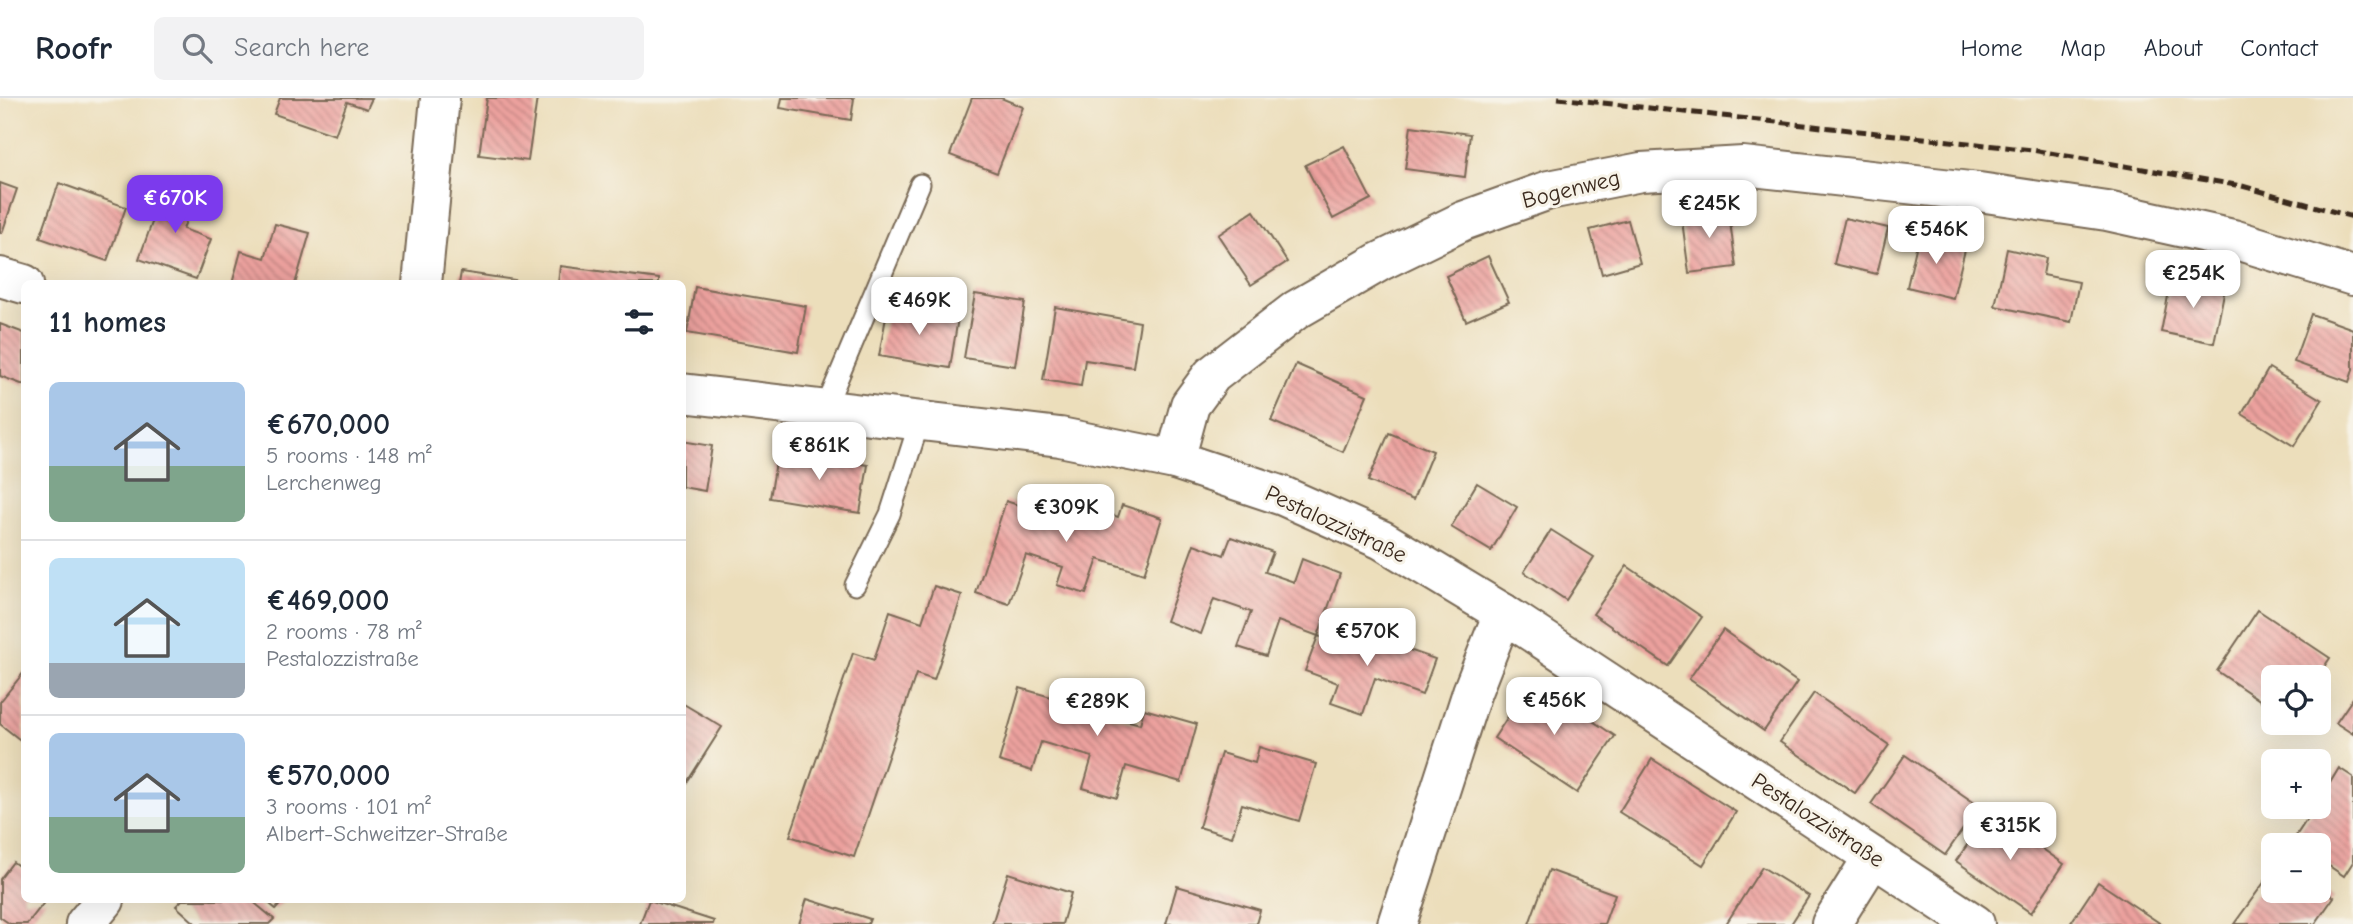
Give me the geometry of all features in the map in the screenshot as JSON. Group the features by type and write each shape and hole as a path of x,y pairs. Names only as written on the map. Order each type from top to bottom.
{"street":[{"path":"422,280 440,98"},
{"name":"Bogenweg","path":"1175,460 1189,405 1212,375 1296,310 1379,262 1463,220 1549,190 1641,172 1743,166 1979,192 2107,211 2233,239 2353,276"},
{"path":"0,277 21,283"},
{"name":"Pestalozzistraße","path":"686,393 1060,437 1175,460 1283,496 1382,540 1503,613 1975,924"},
{"path":"1397,924 1472,692 1503,613"},
{"path":"1831,924 1873,857"},
{"path":"85,924 102,903"}],"lane":[{"path":"825,409 920,184"},
{"path":"855,585 890,514 920,420"}],"building":[{"path":"280,98 372,98 367,109 347,102 335,135 274,114"},
{"path":"487,98 537,98 528,161 479,155"},
{"path":"782,98 854,98 851,120 780,108"},
{"path":"972,98 1001,98 1023,107 997,173 950,155"},
{"path":"1411,126 1470,134 1465,177 1405,169"},
{"path":"1344,146 1371,199 1333,219 1305,165"},
{"path":"167,181 197,192 183,229 211,239 196,279 139,259"},
{"path":"0,183 17,189 2,233 0,233"},
{"path":"59,183 126,207 107,261 40,238"},
{"path":"1728,206 1736,267 1689,273 1681,213"},
{"path":"1254,211 1287,262 1251,285 1218,235"},
{"path":"1845,218 1888,228 1877,274 1834,264"},
{"path":"1628,220 1640,263 1602,274 1590,230"},
{"path":"275,224 310,233 296,280 233,280 241,251 265,258"},
{"path":"1919,235 1966,246 1953,298 1907,287"},
{"path":"2007,249 2046,258 2043,275 2079,282 2071,322 1995,306"},
{"path":"1488,256 1509,302 1466,321 1446,276"},
{"path":"560,266 659,279 659,280 558,280"},
{"path":"461,272 515,280 460,280"},
{"path":"2172,276 2225,288 2214,343 2161,332"},
{"path":"695,287 806,306 798,352 687,333"},
{"path":"975,294 1025,302 1015,366 964,358"},
{"path":"888,306 958,318 950,368 879,356"},
{"path":"1055,307 1140,322 1133,367 1085,360 1081,386 1043,380"},
{"path":"2311,314 2353,329 2353,370 2349,382 2294,362"},
{"path":"0,324 21,332 21,384 0,376"},
{"path":"1296,364 1367,395 1343,452 1271,421"},
{"path":"2269,368 2322,400 2294,446 2242,414"},
{"path":"1389,433 1433,451 1413,500 1368,481"},
{"path":"686,442 712,446 705,491 686,488"},
{"path":"778,450 868,465 860,513 770,498"},
{"path":"1477,483 1517,507 1491,551 1451,527"},
{"path":"1046,493 1118,517 1122,505 1162,518 1144,574 1098,559 1086,594 1057,585 1063,567 1026,555 1009,604 976,593 1006,501 1039,512"},
{"path":"1551,530 1594,557 1566,600 1524,572"},
{"path":"1231,537 1273,552 1265,572 1294,582 1302,559 1340,574 1318,636 1278,621 1266,656 1238,647 1251,612 1214,599 1201,634 1166,621 1194,544 1224,555"},
{"path":"1627,566 1702,617 1668,666 1593,614"},
{"path":"934,586 962,595 934,680 916,674 854,857 790,836 853,653 874,660 890,611 922,622"},
{"path":"2258,610 2330,658 2325,665 2261,665 2261,701 2217,671"},
{"path":"1723,630 1797,682 1764,731 1689,679"},
{"path":"1358,632 1435,659 1422,695 1375,678 1363,714 1331,703 1338,683 1305,671 1318,636 1353,647"},
{"path":"21,676 21,741 0,724 0,702"},
{"path":"1532,680 1615,736 1577,793 1494,738"},
{"path":"1058,684 1109,699 1104,714 1140,724 1144,709 1197,724 1181,782 1126,766 1117,798 1083,788 1092,757 1041,742 1032,771 999,761 1020,688 1054,698"},
{"path":"1814,693 1889,745 1855,793 1780,742"},
{"path":"2353,698 2353,734 2336,723"},
{"path":"686,705 722,727 686,784"},
{"path":"1259,747 1316,764 1299,821 1242,804 1232,837 1199,827 1221,753 1255,763"},
{"path":"1905,755 1979,806 1945,855 1871,804"},
{"path":"1652,759 1736,812 1703,865 1619,812"},
{"path":"2339,768 2353,777 2353,862 2344,876 2331,867 2331,833 2298,833 2307,819 2331,819 2331,781"},
{"path":"1990,812 2064,864 2031,913 1956,861"},
{"path":"13,862 21,868 21,903 44,903 27,924 10,924 0,917 0,879"},
{"path":"1762,867 1809,896 1791,924 1726,924"},
{"path":"1549,870 1615,894 1604,924 1529,924"},
{"path":"1008,873 1071,893 1062,924 992,924"},
{"path":"2098,882 2161,924 2070,924"},
{"path":"1177,886 1260,910 1256,924 1166,924"},
{"path":"2261,887 2261,903 2330,903 2315,924 2234,924"},
{"path":"807,899 870,919 868,924 799,924"},
{"path":"179,903 255,903 274,919 269,924 196,924 176,906"},
{"path":"269,903 281,903 276,909"},
{"path":"648,903 658,903 714,921 713,924 640,924"}],"railway":[{"path":"1558,98 2032,150 2242,186 2353,217"}]}
